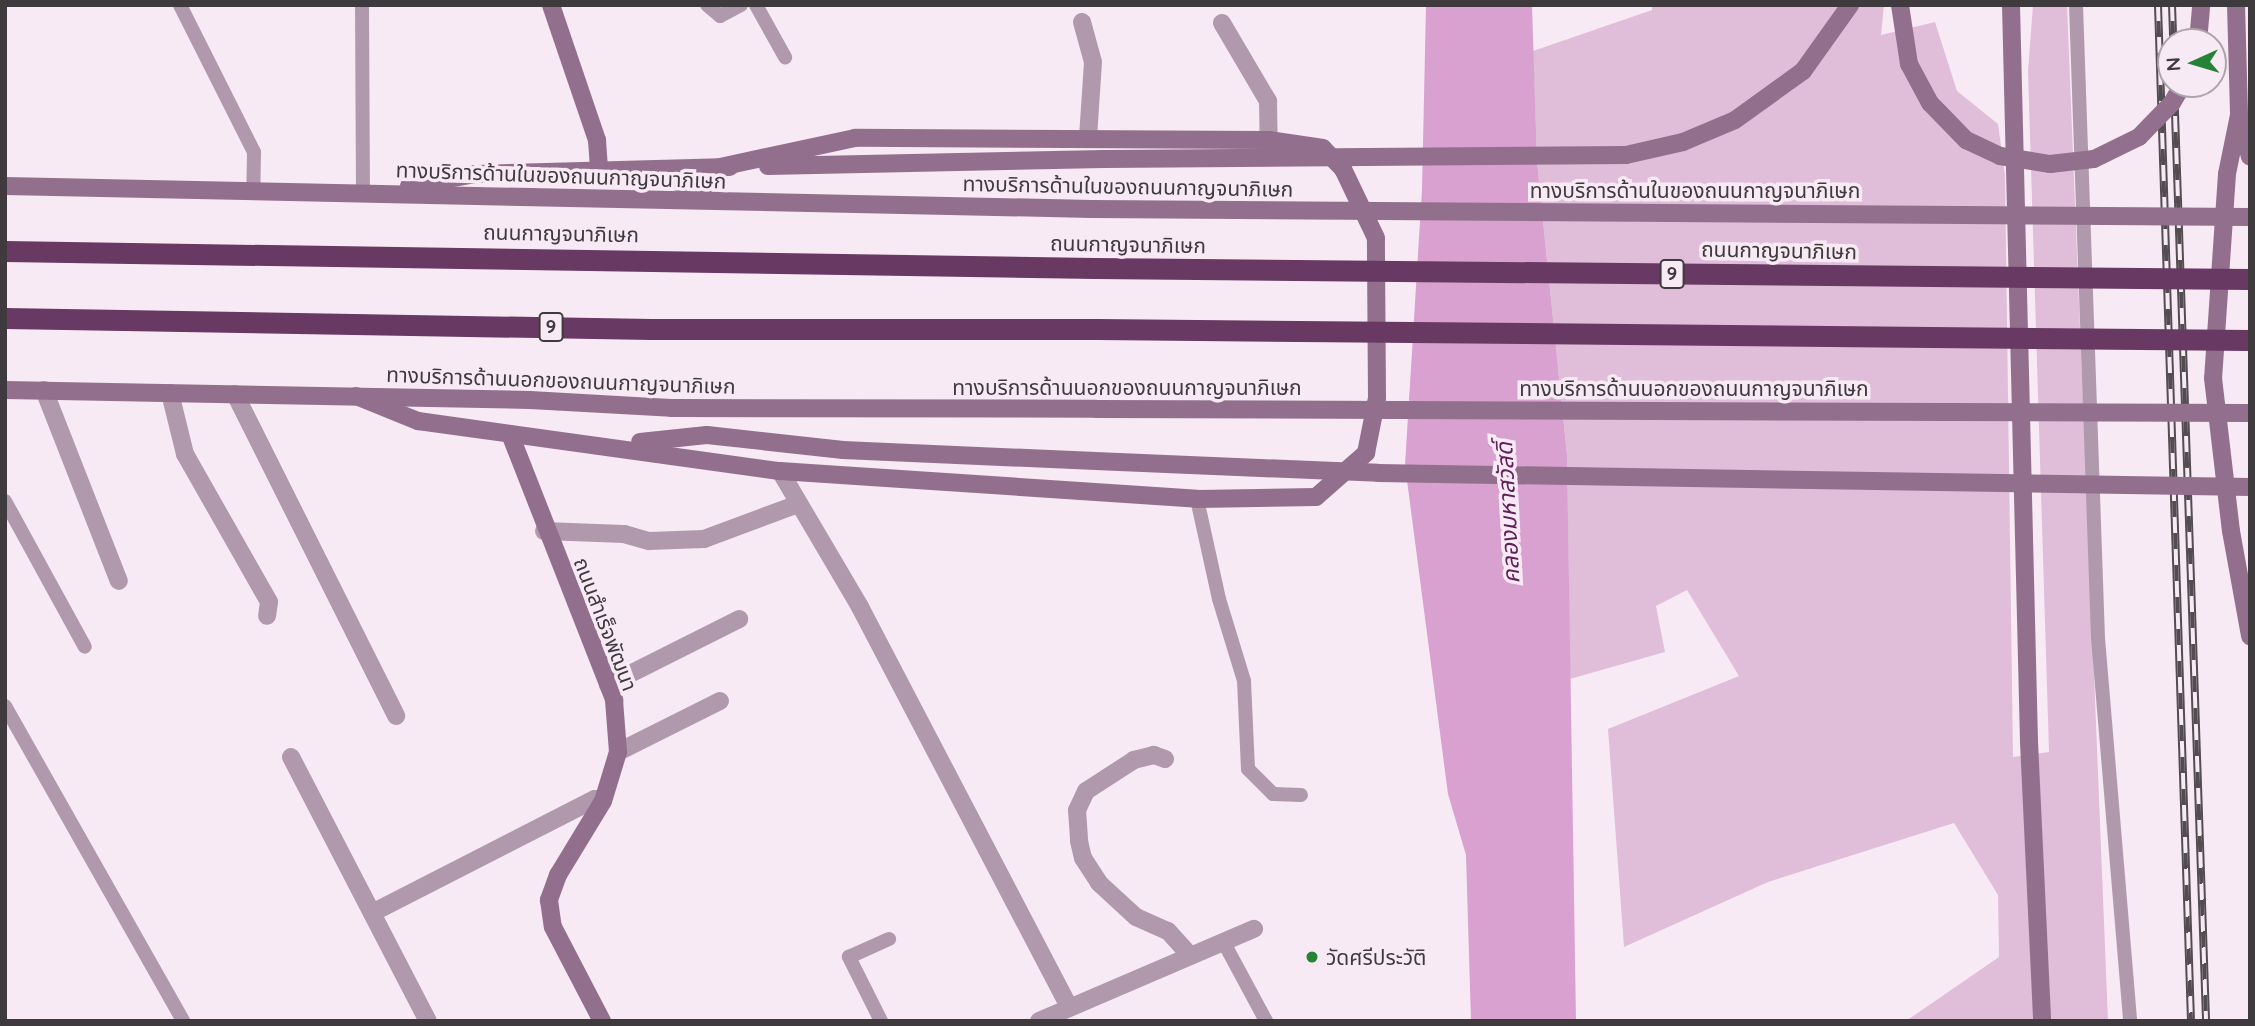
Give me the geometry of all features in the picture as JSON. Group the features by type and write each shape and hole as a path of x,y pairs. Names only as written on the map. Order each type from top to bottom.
{"highway":[{"name":"ถนนกาญจนาภิเษก","path":"5,251 1095,268 2250,279"},
{"name":"9","path":"5,318 651,329 1097,328 2250,340"}],"main road":[{"path":"551,5 597,140 599,168"},
{"path":"366,193 476,174 599,168 1104,159 1626,155 1683,142 1735,120 1802,71 1850,5"},
{"path":"1900,5 1909,64 1930,103 1966,140 2000,156 2050,164 2094,159 2139,136 2175,98"},
{"path":"2011,5 2029,741 2042,1021"},
{"path":"2199,28 2201,5"},
{"path":"2236,5 2239,115 2227,174 2213,378 2231,531 2250,636"},
{"path":"2239,115 2250,157"},
{"path":"356,396 418,421 616,445 780,471 1196,499 1316,497 1366,453 1377,398 1376,239 1343,169 1323,148 1269,140 1088,137 855,138 720,167"},
{"path":"645,169 726,203"},
{"name":"ทางบริการด้านในของถนนกาญจนาภิเษก","path":"5,186 1092,209 2250,217"},
{"name":"ทางบริการด้านนอกของถนนกาญจนาภิเษก","path":"5,390 356,396 671,408 2250,413"},
{"name":"ถนนสำเร็จพัฒนา","path":"510,434 544,531 614,700 618,752 603,801 558,875 549,900 553,927 603,1021"},
{"path":"616,445 707,435 843,450 1378,474 2250,487"}],"street":[{"path":"1082,22 1093,62 1088,137"},
{"path":"1222,23 1268,101 1269,140"},
{"path":"44,390 119,581"},
{"path":"170,393 185,454 270,602 267,616"},
{"path":"235,394 396,716"},
{"path":"780,471 860,607 1069,1006"},
{"path":"544,531 624,534 649,541 704,539 798,504"},
{"path":"608,685 739,619"},
{"path":"618,752 720,701"},
{"path":"1165,759 1154,755 1134,760 1086,791 1077,810 1079,841 1083,858 1099,883 1136,918 1168,931 1189,954"},
{"path":"291,757 428,1021"},
{"path":"372,913 594,799 603,801"},
{"path":"1039,1021 1189,954 1254,929"}],"lane":[{"path":"180,5 254,152 253,191"},
{"path":"362,5 366,193"},
{"path":"707,5 720,16 741,5"},
{"path":"756,5 785,57"},
{"path":"2076,5 2098,638 2130,1021"},
{"path":"1196,499 1219,599 1244,681 1248,768 1273,794 1301,795"},
{"path":"5,501 85,648"},
{"path":"5,706 183,1021"},
{"path":"881,1021 849,957 889,939"},
{"path":"1223,941 1266,1021"}],"shaded area":[{"path":"1652,5 1884,5 1881,35 1935,22 1957,91 1998,124 2005,175 2013,757 2049,752 2028,71 2033,5 2067,5 2108,1021 1906,1021 1999,957 1998,895 1954,823 1768,882 1624,947 1608,729 1739,676 1687,590 1656,606 1665,652 1570,679 1567,455 1537,162 1533,51 1652,10"}],"water":[{"name":"คลองมหาสวัสดิ์","path":"1426,5 1532,5 1537,162 1567,455 1576,1021 1471,1021 1466,855 1448,794 1405,465 1422,189"}],"railway":[{"path":"2158,5 2191,1021"},
{"path":"2172,5 2173,28"},
{"path":"2174,98 2206,1021"}],"place":[{"name":"วัดศรีประวัติ","path":"1312,957"}]}
